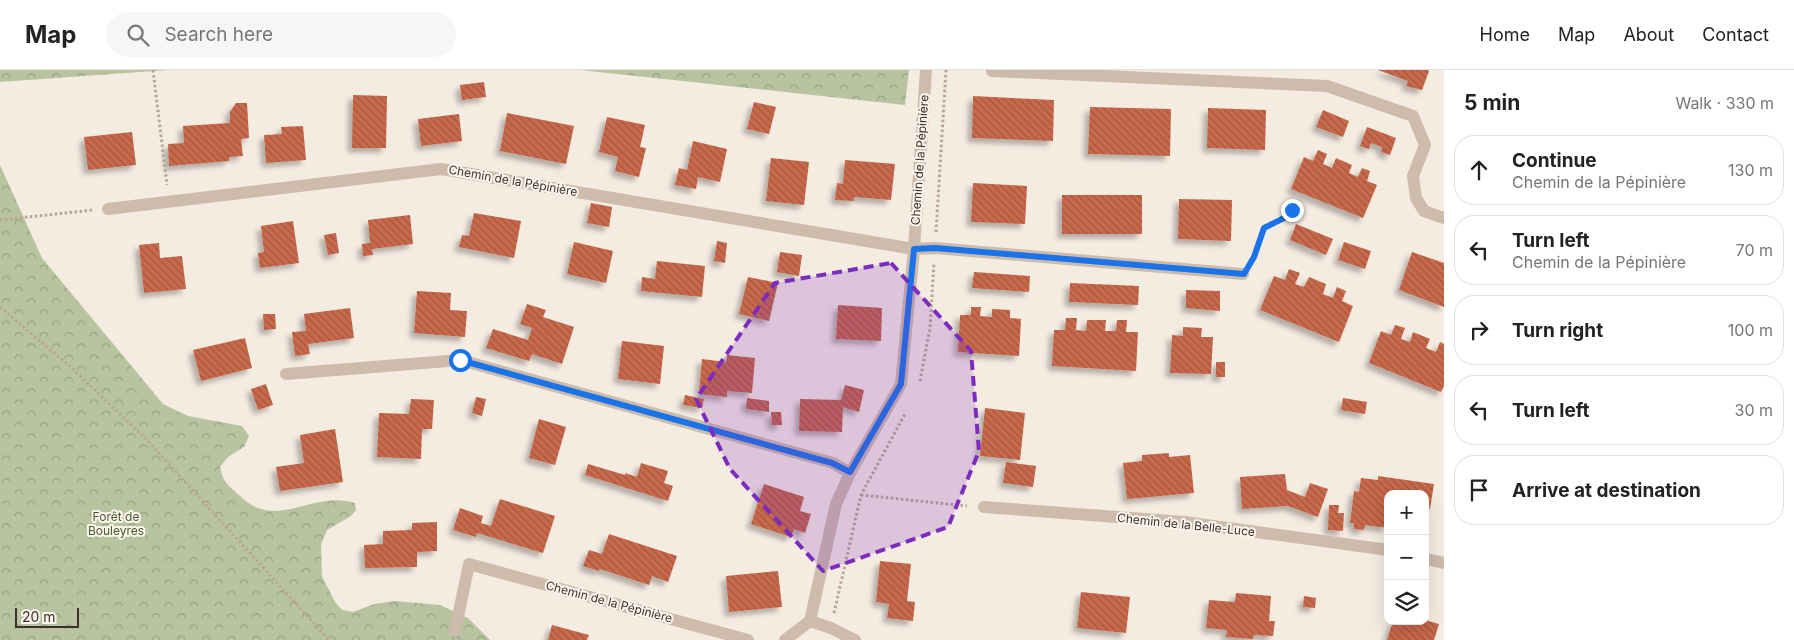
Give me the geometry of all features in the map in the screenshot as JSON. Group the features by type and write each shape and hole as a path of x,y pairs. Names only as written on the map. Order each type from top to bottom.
{"street":[{"name":"Chemin de la Pépinière","path":"810,621 836,504 850,472 901,384 914,249 926,70"},
{"path":"992,71 1327,86 1413,116 1425,145 1413,176 1416,198 1424,211 1444,218"},
{"name":"Chemin de la Pépinière","path":"108,209 441,168 914,249"},
{"path":"914,249 935,248 1244,274"},
{"path":"286,374 460,360 832,463 850,472"},
{"name":"Chemin de la Belle-Luce","path":"984,507 1184,522 1384,549"},
{"path":"1429,560 1444,563"},
{"name":"Chemin de la Pépinière","path":"455,631 469,564 748,640"},
{"path":"785,640 810,621 831,628 855,640"}],"path":[{"path":"153,70 168,201"},
{"path":"0,220 108,209"},
{"path":"1244,274 1254,257 1264,228 1286,217 1292,210"},
{"path":"0,307 74,370 147,440 329,640"},
{"path":"861,495 984,507"}],"highlighted area":[{"path":"891,263 971,351 979,451 948,527 823,571 730,469 696,399 775,283"}],"green space":[{"path":"0,70 168,70 0,82"},
{"path":"580,70 909,70 905,105"},
{"name":"Forêt de Bouleyres","path":"0,165 42,258 163,404 188,416 242,426 249,436 244,447 228,457 220,467 224,480 232,489 253,506 267,510 281,511 324,501 339,500 355,503 356,510 351,516 327,530 321,544 322,576 335,602 342,610 353,612 374,604 395,601 440,605 468,618 490,640 0,640"}],"building":[{"path":"1378,70 1429,71 1422,90 1406,86 1408,81"},
{"path":"484,82 486,97 462,100 460,85"},
{"path":"353,95 387,96 386,148 352,148"},
{"path":"973,96 1054,100 1053,141 972,138"},
{"path":"754,102 776,107 769,134 747,129"},
{"path":"236,103 247,103 249,138 241,139 243,156 229,157 229,161 169,166 168,144 184,143 183,126 230,123 230,112"},
{"path":"1090,107 1171,109 1170,156 1088,154"},
{"path":"1208,108 1266,110 1265,150 1207,148"},
{"path":"1323,110 1349,121 1343,137 1316,127"},
{"path":"507,113 574,126 566,164 500,151"},
{"path":"459,114 462,141 421,146 418,119"},
{"path":"607,117 645,125 640,147 646,148 639,177 615,171 618,157 599,152"},
{"path":"303,126 306,160 266,163 264,135 282,134 281,127"},
{"path":"1367,127 1396,138 1390,155 1381,152 1382,147 1371,143 1369,149 1360,146"},
{"path":"132,132 136,165 88,170 84,137"},
{"path":"693,141 727,149 720,182 698,177 696,189 675,185 679,168 687,170"},
{"path":"1318,150 1327,154 1323,164 1332,168 1336,158 1352,165 1349,173 1358,177 1362,168 1370,171 1367,181 1377,185 1363,218 1291,189 1304,157 1313,161"},
{"path":"771,158 809,162 804,205 766,201"},
{"path":"845,160 895,164 891,200 854,197 854,201 835,200 837,183 843,184"},
{"path":"973,183 1027,186 1025,224 971,222"},
{"path":"1062,195 1142,195 1142,234 1062,234"},
{"path":"1179,199 1232,200 1231,241 1178,239"},
{"path":"591,203 612,207 609,227 587,223"},
{"path":"474,213 521,221 514,258 459,247 462,235 469,236"},
{"path":"410,215 413,244 372,249 373,255 363,256 362,244 370,243 368,220"},
{"path":"293,221 299,263 260,268 258,253 264,252 261,226"},
{"path":"1296,224 1333,239 1326,255 1290,240"},
{"path":"336,233 339,253 328,255 324,235"},
{"path":"717,241 727,243 725,263 714,261"},
{"path":"574,242 613,251 606,283 567,274"},
{"path":"1344,242 1371,251 1365,269 1338,260"},
{"path":"159,243 160,258 182,256 186,289 144,293 139,245"},
{"path":"780,252 802,255 799,276 777,272"},
{"path":"1412,252 1444,263 1444,307 1399,290"},
{"path":"657,261 705,266 702,297 641,291 642,277 655,279"},
{"path":"1289,269 1300,273 1295,284 1304,287 1309,277 1326,284 1323,294 1333,298 1337,287 1346,291 1342,301 1353,306 1339,342 1260,310 1274,276 1285,280"},
{"path":"974,272 1030,276 1029,292 972,288"},
{"path":"748,277 778,283 769,321 739,314"},
{"path":"1070,283 1139,286 1138,305 1069,302"},
{"path":"1186,290 1220,291 1220,311 1186,308"},
{"path":"417,291 451,293 450,310 467,311 465,337 414,333"},
{"path":"527,304 546,310 543,317 574,327 562,364 532,354 529,361 486,348 493,329 528,340 532,328 520,324"},
{"path":"838,305 882,308 881,341 836,339"},
{"path":"971,307 981,307 980,316 992,317 992,309 1010,310 1010,318 1021,319 1019,356 958,352 960,315 971,315"},
{"path":"350,308 354,338 308,344 310,354 295,356 292,332 306,331 304,314"},
{"path":"263,314 275,314 276,329 264,330"},
{"path":"1066,318 1077,318 1076,330 1086,331 1087,320 1106,320 1105,331 1116,331 1117,320 1127,320 1126,332 1138,332 1136,371 1052,366 1054,330 1065,330"},
{"path":"1395,325 1405,328 1401,339 1410,342 1413,332 1430,339 1426,348 1436,352 1440,342 1444,344 1444,386 1441,392 1369,363 1381,331 1391,335"},
{"path":"1183,327 1202,328 1201,337 1213,337 1211,374 1170,373 1172,335 1183,336"},
{"path":"245,338 252,368 201,381 193,350"},
{"path":"622,341 664,346 660,384 618,379"},
{"path":"727,355 755,358 752,393 727,391 727,397 699,394 702,359 726,362"},
{"path":"1216,362 1225,362 1225,377 1216,377"},
{"path":"266,384 273,405 258,410 251,389"},
{"path":"845,385 864,390 859,412 843,407 842,432 799,431 800,399 841,400"},
{"path":"685,395 704,399 702,408 683,405"},
{"path":"476,397 486,399 482,416 472,413"},
{"path":"747,398 769,401 769,412 746,409"},
{"path":"1343,398 1367,402 1365,414 1341,410"},
{"path":"411,399 434,400 432,429 422,429 421,459 377,457 379,413 409,414"},
{"path":"985,408 1025,413 1020,460 980,456"},
{"path":"771,412 781,412 782,425 772,425"},
{"path":"539,419 566,427 555,465 529,458"},
{"path":"335,429 343,482 280,491 276,467 304,463 300,435"},
{"path":"1169,453 1169,457 1190,455 1194,493 1127,499 1123,463 1142,461 1142,455"},
{"path":"1006,462 1036,466 1033,487 1003,483"},
{"path":"641,463 668,471 664,483 673,486 668,501 585,475 588,464 637,477"},
{"path":"1285,474 1287,490 1305,497 1310,483 1328,489 1318,517 1288,506 1242,509 1240,477"},
{"path":"1378,476 1434,484 1430,509 1429,490 1384,490 1384,527 1365,525 1364,530 1354,529 1354,523 1350,523 1354,491 1359,492 1361,478 1378,480"},
{"path":"764,484 804,497 800,511 811,514 805,533 794,529 791,537 751,524"},
{"path":"500,499 555,516 543,553 477,533 476,537 453,530 460,508 483,516 481,523 491,526"},
{"path":"1329,505 1339,505 1338,513 1344,513 1343,531 1328,530"},
{"path":"437,522 437,551 417,552 417,567 365,568 364,545 383,544 383,531 412,530 412,523"},
{"path":"609,534 677,556 668,582 652,576 649,585 600,569 599,571 583,566 589,550 602,554"},
{"path":"880,561 911,564 907,601 915,602 913,621 887,618 889,604 876,602"},
{"path":"778,571 782,607 729,612 726,576"},
{"path":"1081,592 1130,597 1126,633 1077,628"},
{"path":"1236,593 1271,596 1269,621 1275,621 1273,636 1254,635 1253,639 1226,637 1227,630 1206,628 1209,600 1235,602"},
{"path":"1304,596 1316,598 1315,608 1303,607"},
{"path":"1429,621 1439,624 1434,640 1387,640 1392,625 1429,625"},
{"path":"552,625 589,635 587,640 548,640"}],"route":[{"path":"460,360 832,463 850,472 901,384 914,249 935,248 1244,274 1254,257 1264,228 1286,217 1292,210"}]}
